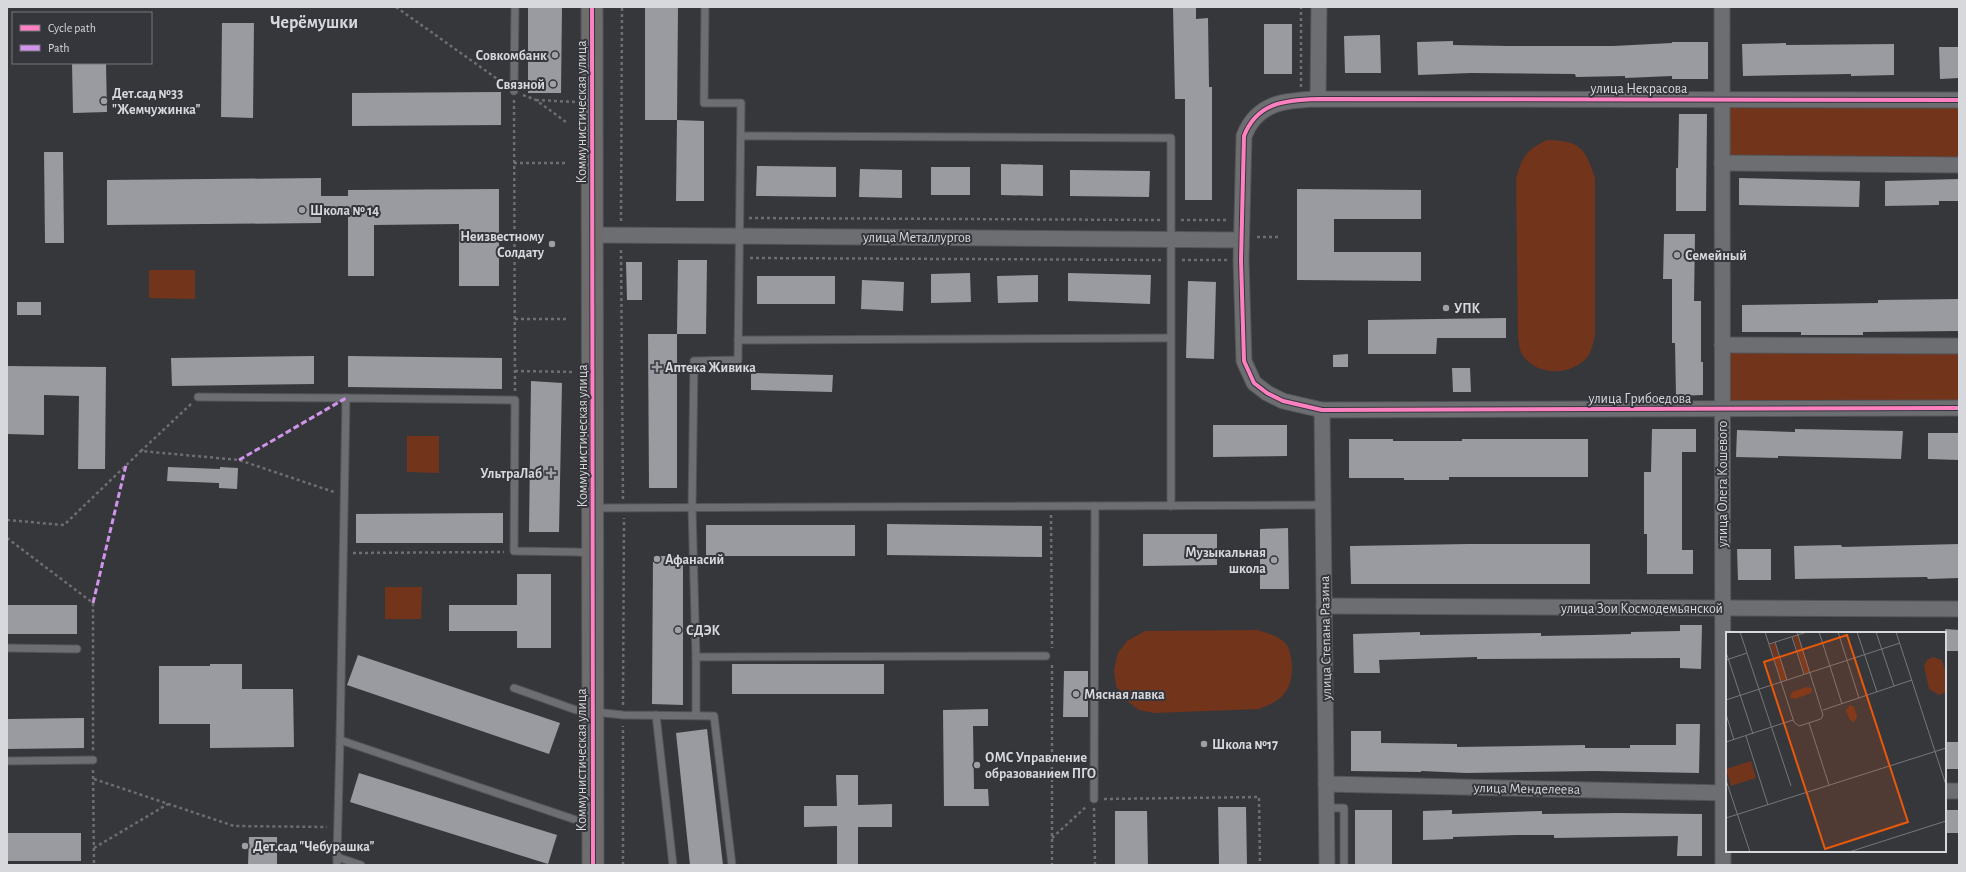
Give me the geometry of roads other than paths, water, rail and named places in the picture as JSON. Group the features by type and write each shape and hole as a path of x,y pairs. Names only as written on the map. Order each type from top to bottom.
{"street":[{"name":"Коммунистическая улица","path":"592,7 593,865"},
{"path":"1318,7 1318,99"},
{"name":"улица Олега Кошевого","path":"1722,7 1722,608 1725,793 1723,865"},
{"name":"улица Некрасова","path":"1241,260 1244,136 1248,124 1256,116 1279,102 1318,99 1959,100"},
{"path":"1722,163 1959,165"},
{"name":"улица Металлургов","path":"592,235 1241,240"},
{"name":"улица Грибоедова","path":"1241,260 1243,351 1250,377 1260,389 1278,399 1322,410 1959,408"},
{"path":"1722,345 1959,346"},
{"name":"улица Степана Разина","path":"1322,410 1327,865"},
{"name":"улица Зои Космодемьянской","path":"1324,606 1959,609"},
{"name":"улица Менделеева","path":"1326,784 1725,793"},
{"path":"1946,791 1959,791"}],"lane":[{"path":"514,91 515,7"},
{"path":"696,715 692,508 694,361 738,360 740,236 741,103 704,102 705,7"},
{"path":"741,136 1171,138 1171,506"},
{"path":"738,340 1170,338"},
{"path":"198,397 515,400 514,552 576,552 593,554"},
{"path":"337,865 346,398"},
{"path":"593,508 1323,505"},
{"path":"1094,799 1096,506"},
{"path":"7,648 77,649"},
{"path":"696,657 1046,656"},
{"path":"514,688 576,710 623,715 714,716 732,865"},
{"path":"656,715 673,865"},
{"path":"340,740 576,820 593,828"},
{"path":"7,761 93,760"},
{"path":"1327,808 1344,808 1344,865"},
{"path":"337,857 361,865"}],"place":[{"name":"Совкомбанк","path":"555,55"},
{"name":"Связной","path":"553,84"},
{"name":"Дет.сад №33 \"Жемчужинка\"","path":"104,101"},
{"name":"Школа № 14","path":"302,210"},
{"name":"Неизвестному Солдату","path":"552,244"},
{"name":"Семейный","path":"1677,255"},
{"name":"УПК","path":"1446,308"},
{"name":"Аптека Живика","path":"657,367"},
{"name":"УльтраЛаб","path":"551,473"},
{"name":"Афанасий","path":"657,559"},
{"name":"Музыкальная школа","path":"1274,560"},
{"name":"СДЭК","path":"678,630"},
{"name":"Мясная лавка","path":"1076,694"},
{"name":"Школа №17","path":"1204,744"},
{"name":"ОМС Управление образованием ПГО","path":"977,765"},
{"name":"Дет.сад \"Чебурашка\"","path":"245,846"}],"district":[{"name":"Черёмушки","path":"314,22"}]}
